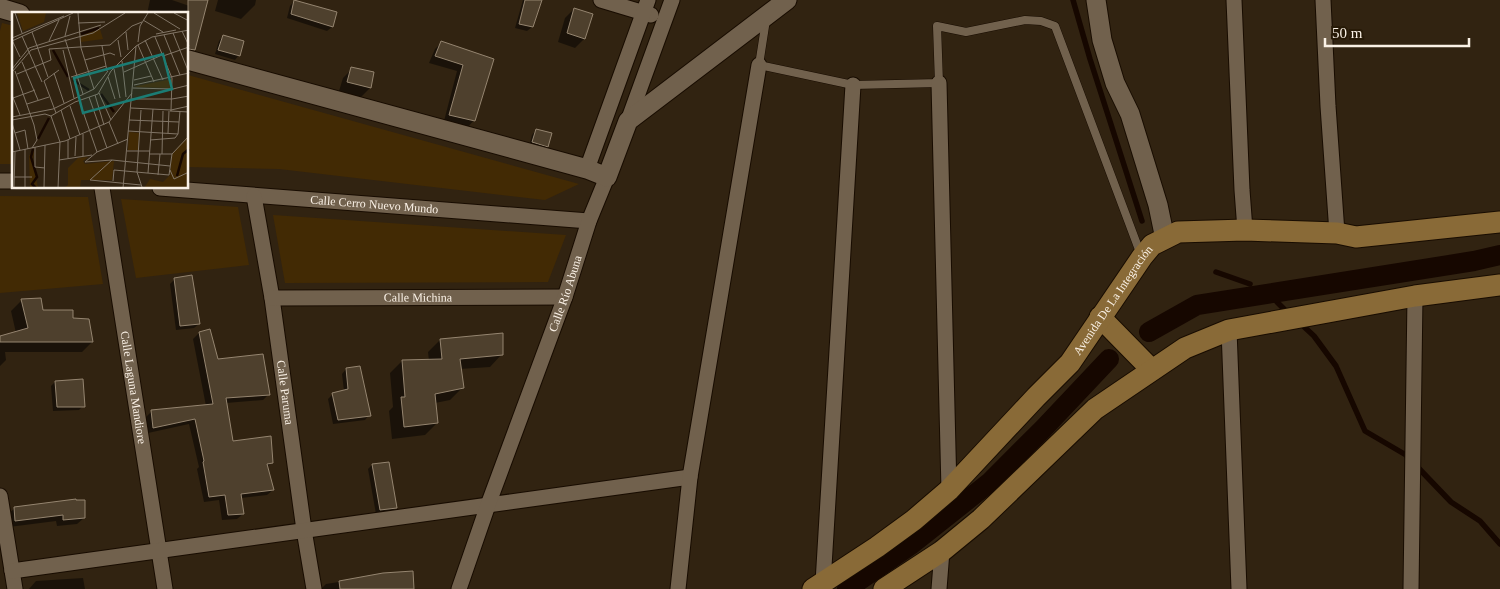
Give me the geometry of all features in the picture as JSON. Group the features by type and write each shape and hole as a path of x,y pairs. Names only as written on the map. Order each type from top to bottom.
{"main road":[{"name":"Avenida De La Integración","path":"818,586 914,520 949,490 1070,363 1100,317 1152,245 1178,232 1245,230 1337,233 1356,237 1500,222"},
{"path":"884,589 942,551 981,519 1095,409 1184,348 1229,330 1415,296 1500,285"},
{"path":"1100,317 1151,369"}],"street":[{"path":"601,0 645,6 665,18"},
{"name":"Calle Río Abuna","path":"459,589 565,297 589,221 672,0"},
{"path":"628,121 787,0"},
{"path":"1096,0 1102,40 1115,83 1130,114 1158,205 1165,239"},
{"path":"1234,0 1245,230"},
{"path":"1323,0 1337,233"},
{"path":"587,169 645,6"},
{"path":"0,8 13,12"},
{"path":"189,60 587,169 607,177"},
{"path":"678,589 690,477 759,66"},
{"path":"938,83 949,490"},
{"path":"818,586 853,85"},
{"name":"Calle Laguna Mandiore","path":"102,189 165,589"},
{"name":"Calle Cerro Nuevo Mundo","path":"172,189 589,221"},
{"name":"Calle Paruma","path":"254,196 272,298 314,589"},
{"path":"1411,589 1415,296"},
{"name":"Calle Michina","path":"272,298 565,297"},
{"path":"1229,330 1239,589"},
{"path":"12,571 690,477"},
{"path":"0,496 5,555 12,571 15,589"},
{"path":"939,589 942,551"}],"lane":[{"path":"767,15 759,66 853,85 938,83 937,26 966,32 1025,20 1042,21 1055,26 1142,257"}],"shaded area":[{"path":"2,23 12,26 12,164 0,164 0,31"},
{"path":"189,75 579,184 545,200 279,169 189,167"},
{"path":"0,196 88,197 103,284 0,293"},
{"path":"121,199 238,207 249,265 136,278"},
{"path":"273,215 566,235 548,282 285,283"}],"building":[{"path":"188,0 208,0 195,50 189,49"},
{"path":"294,0 337,12 333,27 291,14"},
{"path":"525,0 542,0 533,27 519,24"},
{"path":"574,8 593,14 585,39 567,33"},
{"path":"223,35 244,41 240,56 218,50"},
{"path":"441,41 494,59 475,121 449,115 463,65 435,56"},
{"path":"351,67 374,72 371,88 347,82"},
{"path":"536,129 552,133 548,147 532,142"},
{"path":"192,275 200,324 180,326 174,278"},
{"path":"41,298 43,310 73,310 73,318 89,319 93,342 0,342 0,336 28,328 21,299"},
{"path":"210,329 218,359 263,354 270,395 226,398 233,441 271,436 273,463 267,464 274,490 241,494 244,514 228,515 225,495 209,497 195,419 153,428 151,410 213,404 199,332"},
{"path":"503,333 503,355 460,359 464,388 435,394 438,423 404,427 401,397 405,397 402,360 442,359 440,339"},
{"path":"360,366 371,416 338,420 332,393 348,389 346,368"},
{"path":"83,379 85,407 57,407 55,381"},
{"path":"389,462 397,508 380,510 372,464"},
{"path":"76,499 85,500 85,518 63,520 63,515 15,521 14,507"},
{"path":"413,571 414,589 340,589 339,581 383,573"}],"waterway":[{"path":"1073,0 1142,221"},
{"path":"1149,332 1197,305 1474,261 1500,255"},
{"path":"1216,272 1250,284"},
{"path":"1277,302 1288,313"},
{"path":"1299,322 1314,336 1336,366 1365,431 1406,455 1451,502 1480,521 1500,544"},
{"path":"847,589 912,544 990,482 1109,359"}]}
